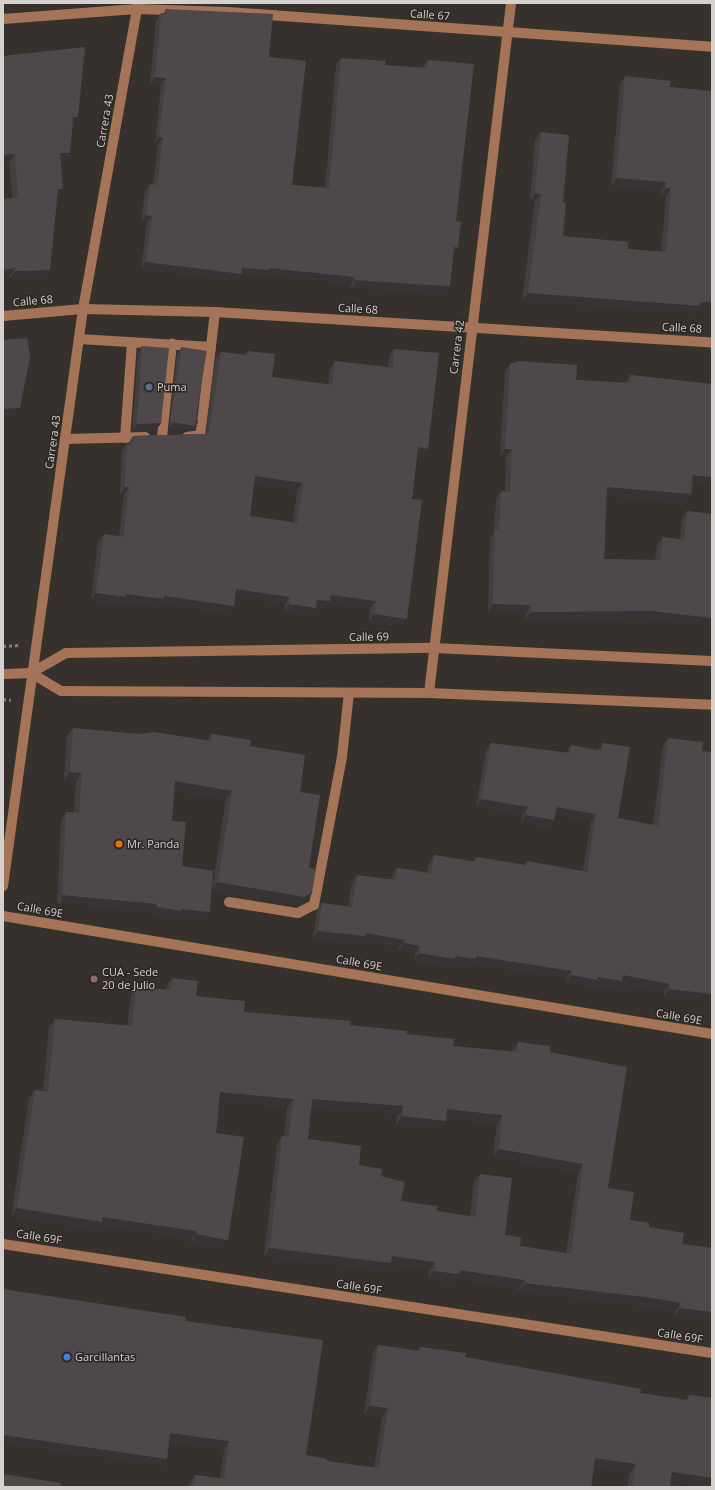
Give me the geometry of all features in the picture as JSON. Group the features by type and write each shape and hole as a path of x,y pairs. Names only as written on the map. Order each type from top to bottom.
{"street":[{"name":"Carrera 42","path":"430,693 434,648 511,3"},
{"name":"Calle 67","path":"3,19 137,6 229,8 507,33 712,47"},
{"name":"Carrera 43","path":"3,886 31,673 66,439 83,309 137,6"},
{"name":"Calle 68","path":"3,316 83,309 215,312 712,342"},
{"path":"66,439 193,437 201,431 215,312"},
{"path":"79,339 211,347"},
{"path":"125,438 132,342"},
{"path":"170,437 172,344"},
{"name":"Calle 69","path":"3,674 31,673 66,653 434,648 712,661"},
{"path":"31,673 61,692 430,693 712,705"},
{"path":"229,902 298,913 314,905 342,757 349,692"},
{"name":"Calle 69E","path":"3,916 712,1034"},
{"name":"Calle 69F","path":"3,1244 712,1353"}],"building":[{"path":"166,9 273,14 269,57 306,61 292,185 329,188 341,58 386,61 385,65 427,68 428,60 474,64 456,221 461,222 458,248 454,247 450,286 355,280 355,277 269,268 269,270 242,268 242,274 146,262 152,216 146,215 150,184 157,185 163,137 159,137 166,78 155,77 161,13 166,14"},
{"path":"85,47 78,117 73,117 70,153 60,153 63,189 58,189 50,270 15,271 15,268 3,270 3,199 18,198 15,154 3,155 3,56"},
{"path":"625,76 671,81 670,87 712,91 712,302 700,302 700,306 528,293 541,194 535,193 541,132 569,135 563,203 566,203 563,236 628,242 628,249 666,252 671,188 666,188 666,182 616,178"},
{"path":"27,338 30,357 20,408 3,409 3,340"},
{"name":"Puma","path":"142,346 169,348 161,423 137,424"},
{"path":"182,347 207,351 195,426 170,422"},
{"path":"394,349 439,353 428,449 418,447 412,499 422,500 407,619 374,614 376,601 331,595 330,601 317,600 316,608 289,604 290,597 236,589 234,606 165,596 164,599 126,594 126,597 96,593 104,534 123,537 129,487 125,487 127,444 131,444 133,436 204,434 209,432 221,352 247,355 248,351 275,354 272,377 332,385 335,361 393,368","holes":["255,476 303,483 297,523 250,516"]},
{"path":"518,361 577,365 576,380 630,383 630,375 712,384 712,477 693,475 691,494 607,487 604,559 660,560 663,537 684,540 687,511 712,514 712,618 651,611 531,612 531,605 493,604 495,530 499,530 501,491 510,492 512,449 505,449 510,364"},
{"path":"73,728 137,734 154,732 211,741 212,734 251,740 250,746 305,755 300,792 320,795 309,868 316,869 312,893 304,897 218,882 232,791 175,781 172,821 186,822 182,866 213,871 210,912 182,909 181,911 157,907 157,904 62,895 66,812 79,813 82,773 70,772"},
{"path":"668,738 703,742 702,751 712,752 712,994 669,989 670,984 623,975 622,981 598,977 597,980 571,975 572,971 477,956 476,959 456,956 455,959 419,953 420,946 404,943 405,940 366,933 365,936 318,931 322,903 352,907 357,875 395,880 397,868 431,873 434,855 475,862 476,857 526,865 527,861 587,872 596,814 557,807 554,820 526,815 528,807 481,799 491,743 570,753 571,745 601,751 603,743 630,747 618,818 658,826"},
{"path":"172,978 198,981 196,996 245,1001 244,1012 350,1021 350,1025 407,1031 407,1034 454,1039 453,1046 517,1052 518,1042 550,1046 550,1052 627,1067 608,1188 634,1192 630,1220 649,1223 649,1227 684,1233 682,1244 712,1248 712,1312 680,1308 681,1303 653,1298 525,1283 525,1280 460,1270 459,1274 434,1271 435,1262 392,1256 391,1263 270,1248 282,1136 289,1137 293,1099 220,1092 216,1133 244,1137 228,1240 196,1234 197,1231 102,1217 102,1222 17,1208 35,1090 48,1092 55,1019 132,1026 136,987 171,990","holes":["312,1099 403,1106 402,1116 446,1121 447,1109 502,1115 499,1149 583,1164 571,1254 520,1246 521,1237 505,1235 512,1178 480,1174 475,1217 437,1211 437,1206 401,1201 405,1182 381,1176 382,1169 359,1165 361,1146 308,1139"]},
{"path":"3,1289 186,1317 186,1321 323,1340 306,1455 327,1459 327,1461 379,1468 388,1408 370,1406 378,1345 420,1351 420,1347 466,1353 465,1357 641,1389 640,1393 688,1400 689,1395 712,1398 712,1478 672,1472 670,1487 632,1487 636,1464 595,1458 591,1487 193,1487 195,1475 224,1479 229,1441 170,1433 167,1459 3,1435"},
{"path":"3,1474 61,1483 60,1487 3,1487"}],"place":[{"name":"Puma","path":"149,387"},
{"name":"Mr. Panda","path":"119,844"},
{"name":"CUA - Sede 20 de Julio","path":"94,979"},
{"name":"Garcillantas","path":"67,1357"}]}
